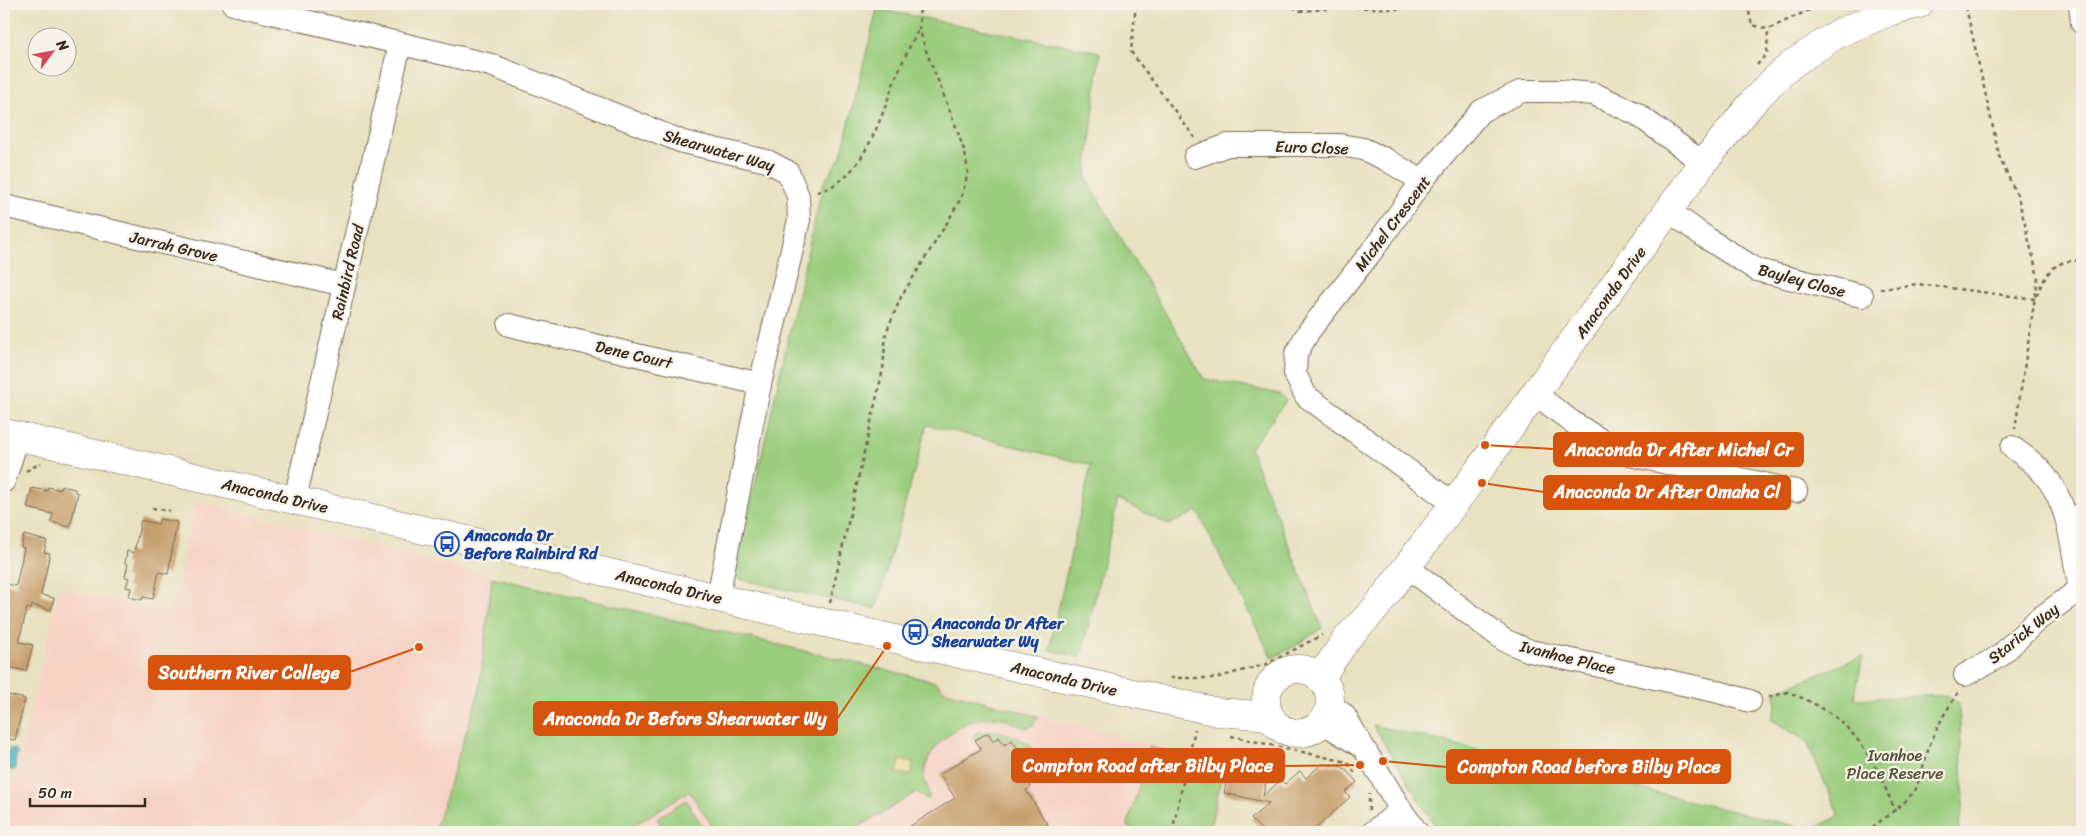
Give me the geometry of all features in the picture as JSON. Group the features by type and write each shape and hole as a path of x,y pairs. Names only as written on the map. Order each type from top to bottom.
{"main road":[{"name":"Anaconda Drive","path":"1310,674 1337,635 1375,609 1704,163 1753,102 1792,64 1839,33 1891,11 1919,4"},
{"name":"Anaconda Drive","path":"11,435 718,597 826,608 1056,676 1218,712 1268,707"},
{"path":"1290,670 1310,674 1329,695 1326,713 1305,732 1295,733 1285,730 1276,724 1268,707 1268,689 1281,674 1290,670"}],"street":[{"name":"Shearwater Way","path":"233,4 490,65 683,142 767,160 788,172 798,196 799,220 760,384 718,597"},
{"path":"2080,4 2082,22"},
{"name":"Rainbird Road","path":"295,499 400,44"},
{"name":"Michel Crescent","path":"1454,504 1306,396 1295,374 1296,354 1309,331 1375,247 1422,181 1481,111 1522,91 1594,94 1637,114 1704,163"},
{"name":"Euro Close","path":"1195,157 1228,145 1340,145 1363,149 1385,159 1422,181"},
{"name":"Jarrah Grove","path":"4,206 344,285"},
{"name":"Bayley Close","path":"1669,211 1708,239 1757,270 1862,296"},
{"name":"Dene Court","path":"509,325 760,384"},
{"path":"1534,393 1572,422 1596,437 1635,456 1796,491"},
{"path":"4,481 11,435"},
{"name":"Starick Way","path":"1965,675 2000,656 2036,622 2081,590 2074,507 2055,489 2042,471 2012,447"},
{"name":"Ivanhoe Place","path":"1407,567 1504,640 1530,650 1715,691 1750,701"},
{"path":"1326,713 1344,715 1417,832"},
{"path":"1373,832 1402,810"}],"path":[{"path":"826,608 883,369 886,333 901,296 961,198 968,174 955,124 936,79 919,27 920,4 975,4"},
{"path":"1136,4 1131,52 1196,136 1195,157"},
{"path":"1285,4 1301,11 1349,7 1394,9 1424,7 1432,4"},
{"path":"1747,4 1752,25 1768,29 1822,4"},
{"path":"1966,7 2000,159 2018,197 2038,276 2012,447"},
{"path":"798,196 824,190 834,185 861,158 873,136 919,27"},
{"path":"1755,68 1767,53 1768,29"},
{"path":"2035,299 2042,281 2053,267 2071,261 2082,262"},
{"path":"1862,296 1882,288 1918,284 2035,299"},
{"path":"152,508 170,511"},
{"path":"1166,678 1215,678 1267,664 1318,638 1337,635"},
{"path":"1866,832 1895,811 1916,789 1930,744 1942,718 1958,694 1965,675"},
{"path":"1750,701 1788,692 1824,709 1837,719 1866,753 1880,776 1895,811"},
{"path":"1172,832 1195,727"},
{"path":"1544,832 1572,830 1584,832"}],"shaded area":[{"path":"196,501 504,579 937,681 951,689 1052,719 1227,765 1212,832 4,832 59,588 170,613"}],"green space":[{"path":"877,9 1100,52 1086,178 1204,379 1280,394 1286,401 1250,449 1322,628 1294,647 1272,658 1197,511 1169,525 1118,500 1081,657 1049,650 1091,465 927,425 876,609 739,579 735,573 823,184 841,156"},
{"path":"492,577 936,682 943,690 1039,717 1032,726 1026,728 1004,718 995,717 973,721 952,732 935,749 925,769 924,776 929,799 925,799 917,792 859,827 862,832 843,832 840,828 833,832 716,832 689,791 623,832 434,832 479,692"},
{"name":"Ivanhoe Place Reserve","path":"1863,656 1854,699 1947,695 1959,704 1964,804 1958,832 1439,832 1373,725 1811,830 1839,816 1807,742 1771,719 1776,706 1775,692"},
{"path":"993,731 1018,738 1032,747 1031,753 1024,758 1013,739 1005,743 1000,736 993,740 988,732 975,740 973,738 974,734 979,732"},
{"path":"1150,747 1224,766 1209,832 1144,832 1127,827"},
{"path":"686,800 706,832 666,832 657,818"}],"sand":[{"path":"900,760 913,762 911,775 897,773"}],"water":[{"path":"9,749 15,749 18,754 15,770 6,770"}],"building":[{"path":"61,486 75,489 75,492 78,493 70,527 51,522 53,514 27,508 32,488 47,491 48,487 60,490"},
{"path":"159,519 177,522 168,574 159,572 153,599 143,597 142,600 129,597 131,588 126,587 129,578 125,577 128,564 125,563 127,551 134,553 141,520 158,524"},
{"path":"24,535 47,541 44,552 50,553 41,595 54,598 51,610 32,605 31,609 27,608 19,642 33,645 26,671 4,666 4,589 7,584 16,586 24,548 21,547"},
{"path":"4,694 25,699 15,740 4,738"},
{"path":"988,733 993,741 999,737 1004,745 1012,740 1024,758 1016,762 1031,787 1026,790 1052,832 901,832 955,798 940,774 981,749 975,740"},
{"path":"1232,757 1270,766 1263,796 1281,780 1285,784 1300,771 1306,778 1322,764 1343,767 1357,782 1345,792 1350,797 1312,832 1264,832 1251,819 1269,803 1224,793"}],"place":[{"name":"Anaconda Dr After Michel Cr","path":"1485,445"},
{"name":"Anaconda Dr After Omaha Cl","path":"1482,483"},
{"name":"Anaconda Dr Before Rainbird Rd","path":"447,544"},
{"name":"Anaconda Dr After Shearwater Wy","path":"915,632"},
{"name":"Anaconda Dr Before Shearwater Wy","path":"887,646"},
{"name":"Southern River College","path":"419,647"},
{"name":"Compton Road before Bilby Place","path":"1383,761"},
{"name":"Compton Road after Bilby Place","path":"1360,765"}]}
